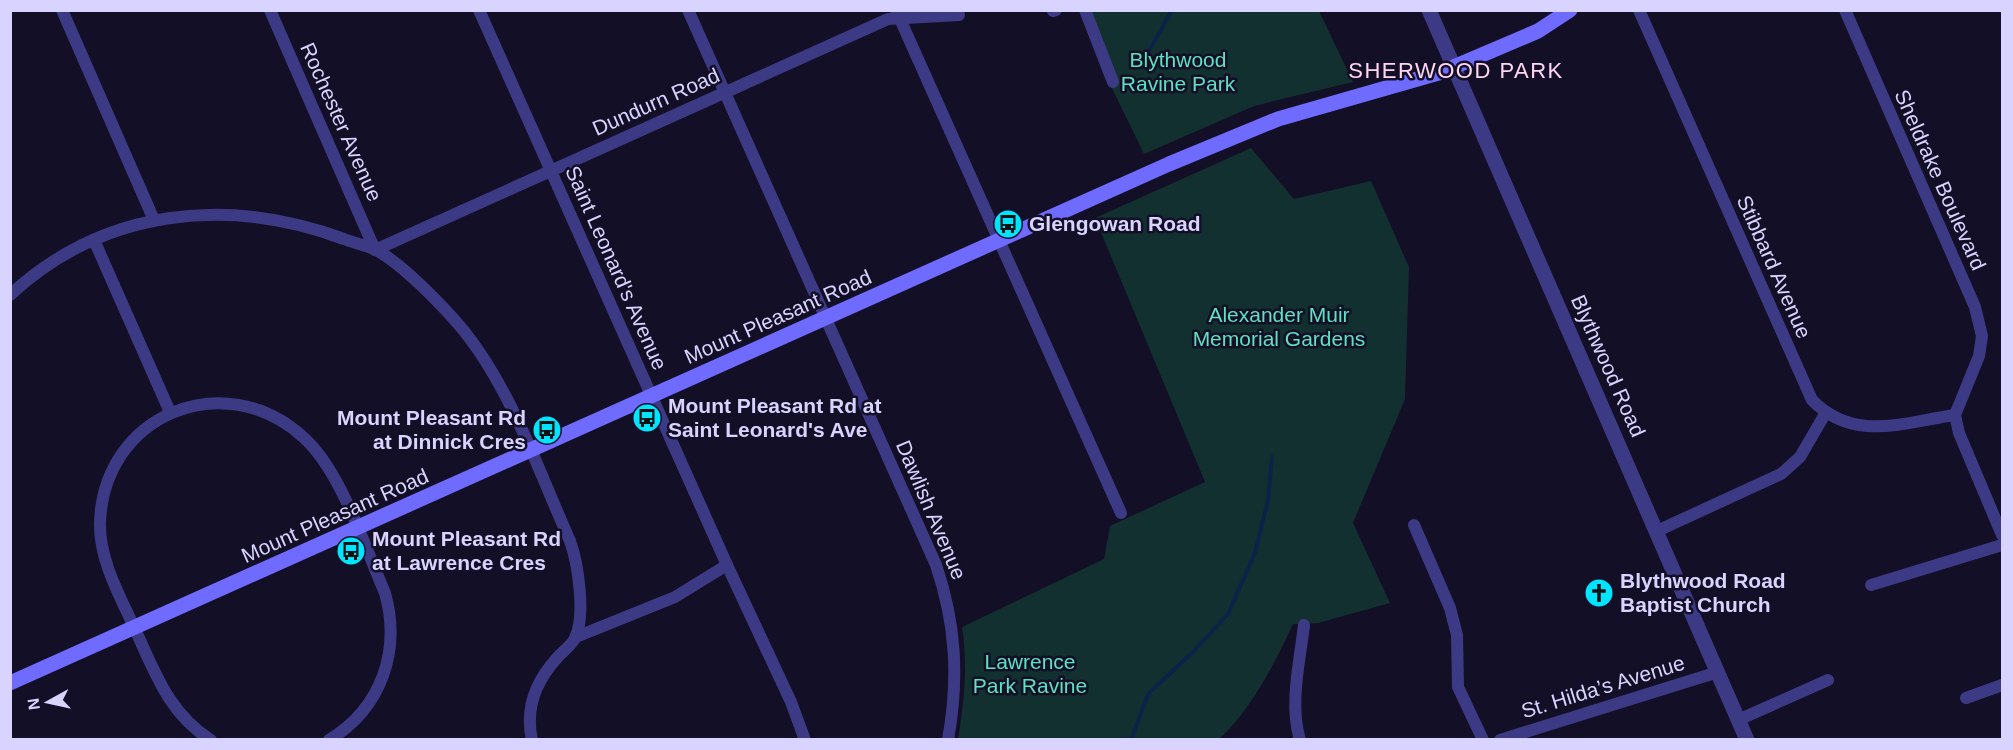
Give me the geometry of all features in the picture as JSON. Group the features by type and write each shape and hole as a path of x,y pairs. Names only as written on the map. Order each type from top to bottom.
{"main road":[{"name":"Mount Pleasant Road","path":"10,683 358,530 1062,212 1278,118 1455,67 1538,31 1570,10"},
{"path":"10,675 34,672"}],"street":[{"path":"62,10 154,220"},
{"name":"Rochester Avenue","path":"270,10 375,250"},
{"name":"Saint Leonard's Avenue","path":"479,10 727,565 791,702 805,740"},
{"name":"Dawlish Avenue","path":"688,10 936,565 944,591 956,660 956,688 948,740"},
{"path":"1085,10 1113,82"},
{"name":"Blythwood Road","path":"1429,10 1747,740"},
{"name":"Stibbard Avenue","path":"1639,10 1812,400 1825,414"},
{"name":"Sheldrake Boulevard","path":"1845,10 1975,307 1982,336 1979,356 1955,415"},
{"path":"898,14 1121,513"},
{"name":"Dundurn Road","path":"375,250 898,14 959,15"},
{"path":"10,296 55,260 94,240 154,220 220,213 266,217 298,223 375,250 422,286 465,332 493,371 576,559 580,606 576,638"},
{"path":"94,240 170,412"},
{"path":"212,740 178,712 153,671 105,558 100,536 101,510 110,473 137,436 170,412 206,404 231,403 244,404 282,420 315,449 331,474 358,530 390,611 391,648 383,680 371,700 347,727 329,740"},
{"path":"1657,531 1781,474 1805,451 1825,414 1848,424 1875,427 1955,415 1959,433 2002,535"},
{"path":"1414,525 1450,608 1458,648 1458,687 1483,740"},
{"path":"1871,585 2002,545"},
{"path":"532,740 530,713 538,684 546,670 576,638 682,594 727,565"},
{"path":"1300,740 1296,721 1296,704 1304,625"},
{"name":"St. Hilda’s Avenue","path":"1500,740 1718,672"},
{"path":"1738,720 1828,680"},
{"path":"1966,698 2002,685"}],"green space":[{"name":"Blythwood Ravine Park","path":"1090,11 1319,11 1353,82 1254,106 1144,154 1106,76"},
{"name":"Alexander Muir Memorial Gardens","path":"1251,148 1294,199 1371,181 1409,267 1405,399 1353,523 1390,603 1318,623 1293,624 1252,700 1219,739 958,740 964,684 965,655 962,627 1104,559 1110,526 1205,482 1095,218"}],"waterway":[{"path":"1144,60 1172,10"},
{"path":"1131,740 1148,694 1192,653 1228,614 1255,553 1268,500 1272,457"}],"place":[{"name":"Glengowan Road","path":"1008,224"},
{"name":"Mount Pleasant Rd at Saint Leonard's Ave","path":"647,418"},
{"name":"Mount Pleasant Rd at Dinnick Cres","path":"547,430"},
{"name":"Mount Pleasant Rd at Lawrence Cres","path":"351,551"},
{"name":"Blythwood Road Baptist Church","path":"1599,593"}],"district":[{"name":"SHERWOOD PARK","path":"1456,70"}],"park label":[{"name":"Lawrence Park Ravine","path":"1030,674"}]}
